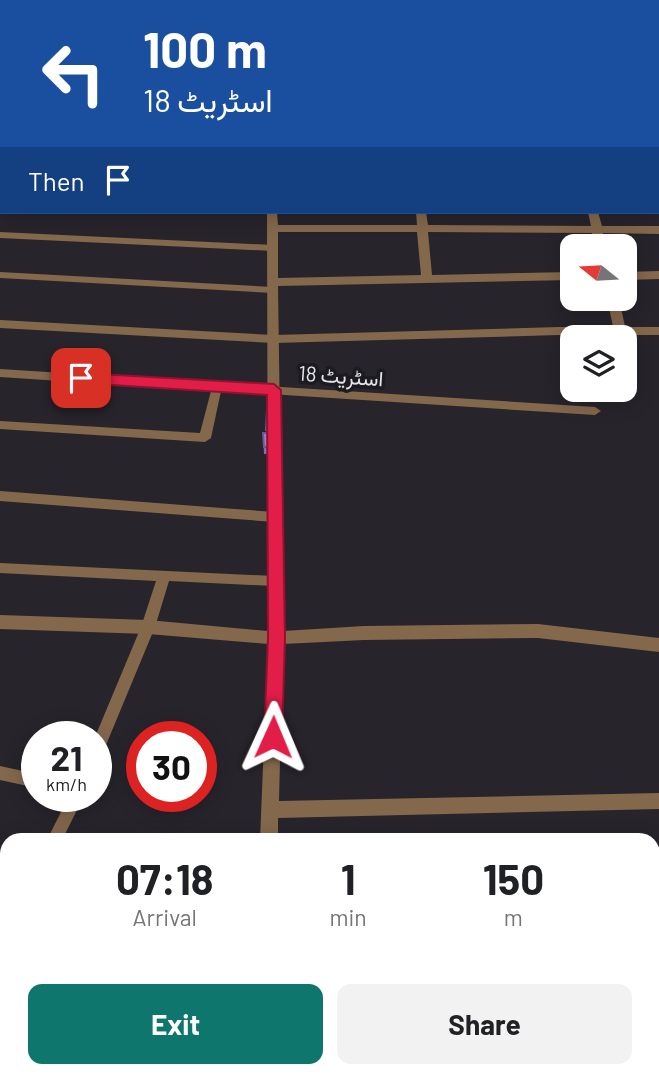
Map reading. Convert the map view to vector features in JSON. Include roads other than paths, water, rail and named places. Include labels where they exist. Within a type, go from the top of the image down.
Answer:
[{"type":"street","points":[[269,833],[276,638],[272,214]]},
{"type":"street","points":[[421,214],[427,278]]},
{"type":"street","points":[[593,214],[598,234]]},
{"type":"street","points":[[272,228],[659,230]]},
{"type":"street","points":[[637,276],[659,275]]},
{"type":"street","points":[[273,286],[427,278],[560,276]]},
{"type":"street","points":[[0,622],[148,627],[276,638],[365,633],[538,631],[659,645]]},
{"type":"street","points":[[271,810],[659,801]]},
{"type":"lane","points":[[0,235],[273,248]]},
{"type":"lane","points":[[0,275],[273,286]]},
{"type":"lane","points":[[0,324],[274,339],[560,332]]},
{"type":"lane","points":[[637,331],[659,331]]},
{"type":"lane","name":"اسٹریٹ 18","points":[[0,373],[595,411]]},
{"type":"lane","points":[[0,425],[205,438],[217,386]]},
{"type":"lane","points":[[0,496],[274,517]]},
{"type":"lane","points":[[0,568],[274,581]]},
{"type":"lane","points":[[109,721],[148,627],[164,576]]},
{"type":"lane","points":[[0,773],[21,778]]},
{"type":"lane","points":[[58,833],[69,812]]}]
